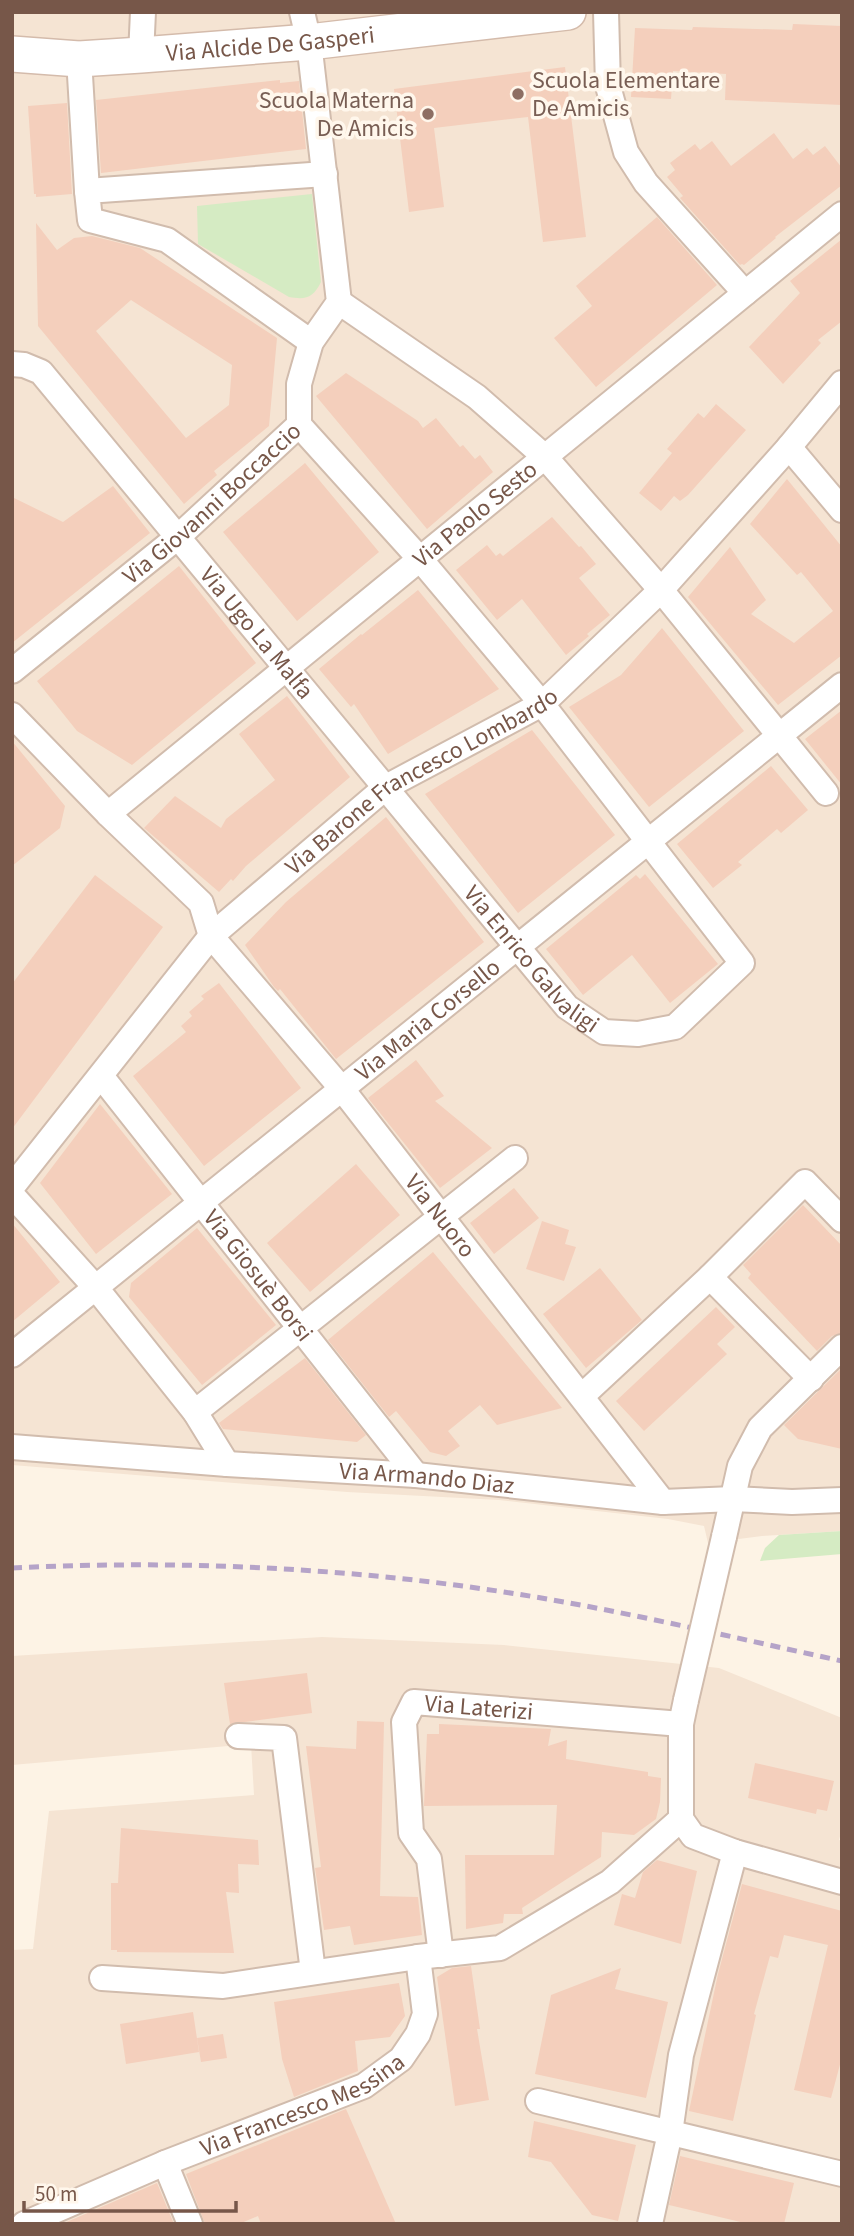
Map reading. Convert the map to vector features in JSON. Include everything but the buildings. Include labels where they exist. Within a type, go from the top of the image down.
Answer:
[{"type":"main road","name":"Via Alcide De Gasperi","points":[[12,54],[79,59],[141,55],[305,27],[568,12]]},
{"type":"street","points":[[141,55],[143,12]]},
{"type":"street","points":[[606,12],[608,86],[626,152],[646,183],[745,293]]},
{"type":"street","points":[[305,27],[339,302],[477,397],[545,457],[662,590],[826,793]]},
{"type":"street","points":[[79,59],[90,220],[167,240],[312,342]]},
{"type":"street","points":[[87,191],[325,174]]},
{"type":"street","name":"Via Paolo Sesto","points":[[108,814],[842,214]]},
{"type":"street","name":"Via Giovanni Boccaccio","points":[[12,671],[178,536],[299,425],[299,384],[312,342],[339,302]]},
{"type":"street","name":"Via Ugo La Malfa","points":[[12,364],[24,365],[41,372],[386,787]]},
{"type":"street","name":"Via Barone Francesco Lombardo","points":[[12,1187],[211,936],[386,787],[542,704],[662,590],[842,383]]},
{"type":"street","points":[[299,425],[420,559],[542,704],[648,842]]},
{"type":"street","points":[[789,447],[842,510]]},
{"type":"street","name":"Via Maria Corsello","points":[[12,1356],[842,685]]},
{"type":"street","points":[[12,715],[108,814],[201,903],[211,936]]},
{"type":"street","name":"Via Enrico Galvaligi","points":[[386,787],[567,1007],[604,1032],[638,1034],[675,1027],[742,963],[648,842]]},
{"type":"street","name":"Via Nuoro","points":[[211,936],[342,1089],[663,1502]]},
{"type":"street","name":"Via Giosuè Borsi","points":[[100,1076],[416,1475]]},
{"type":"street","points":[[195,1412],[515,1158]]},
{"type":"street","points":[[582,1396],[710,1277],[805,1182],[842,1220]]},
{"type":"street","points":[[12,1195],[96,1288],[195,1412],[227,1464]]},
{"type":"street","points":[[710,1277],[811,1379]]},
{"type":"street","points":[[842,1347],[760,1428],[740,1466],[683,1712],[681,1819],[693,1836],[735,1852],[842,1882]]},
{"type":"street","name":"Via Armando Diaz","points":[[12,1447],[416,1475],[663,1502],[733,1499],[792,1502],[842,1500]]},
{"type":"street","name":"Via Laterizi","points":[[430,1956],[429,1859],[411,1833],[404,1722],[414,1702],[683,1712]]},
{"type":"street","points":[[238,1736],[284,1738],[313,1972]]},
{"type":"street","points":[[102,1978],[223,1986],[500,1948],[611,1882],[681,1819]]},
{"type":"street","points":[[650,2224],[670,2133],[681,2055],[735,1852]]},
{"type":"street","name":"Via Francesco Messina","points":[[24,2224],[165,2164],[364,2086],[401,2059],[418,2034],[425,2014],[430,1956]]},
{"type":"street","points":[[538,2101],[842,2174]]},
{"type":"street","points":[[165,2164],[190,2224]]},
{"type":"shaded area","points":[[12,12],[842,12],[842,1531],[762,1536],[708,1543],[704,1526],[668,1519],[499,1500],[347,1492],[12,1465]]},
{"type":"shaded area","points":[[322,1637],[504,1645],[719,1668],[842,1718],[842,1829],[839,1840],[842,1841],[842,2224],[12,2224],[12,1950],[33,1949],[49,1811],[254,1795],[251,1744],[12,1765],[12,1656]]},
{"type":"green space","points":[[312,194],[321,282],[308,297],[289,297],[198,244],[197,206]]},
{"type":"green space","points":[[842,1531],[842,1554],[760,1561],[765,1548],[779,1535]]},
{"type":"railway","points":[[12,1568],[197,1565],[320,1571],[443,1583],[589,1607],[842,1661]]},
{"type":"place","name":"Scuola Elementare De Amicis","points":[[518,94]]},
{"type":"place","name":"Scuola Materna De Amicis","points":[[428,114]]}]
